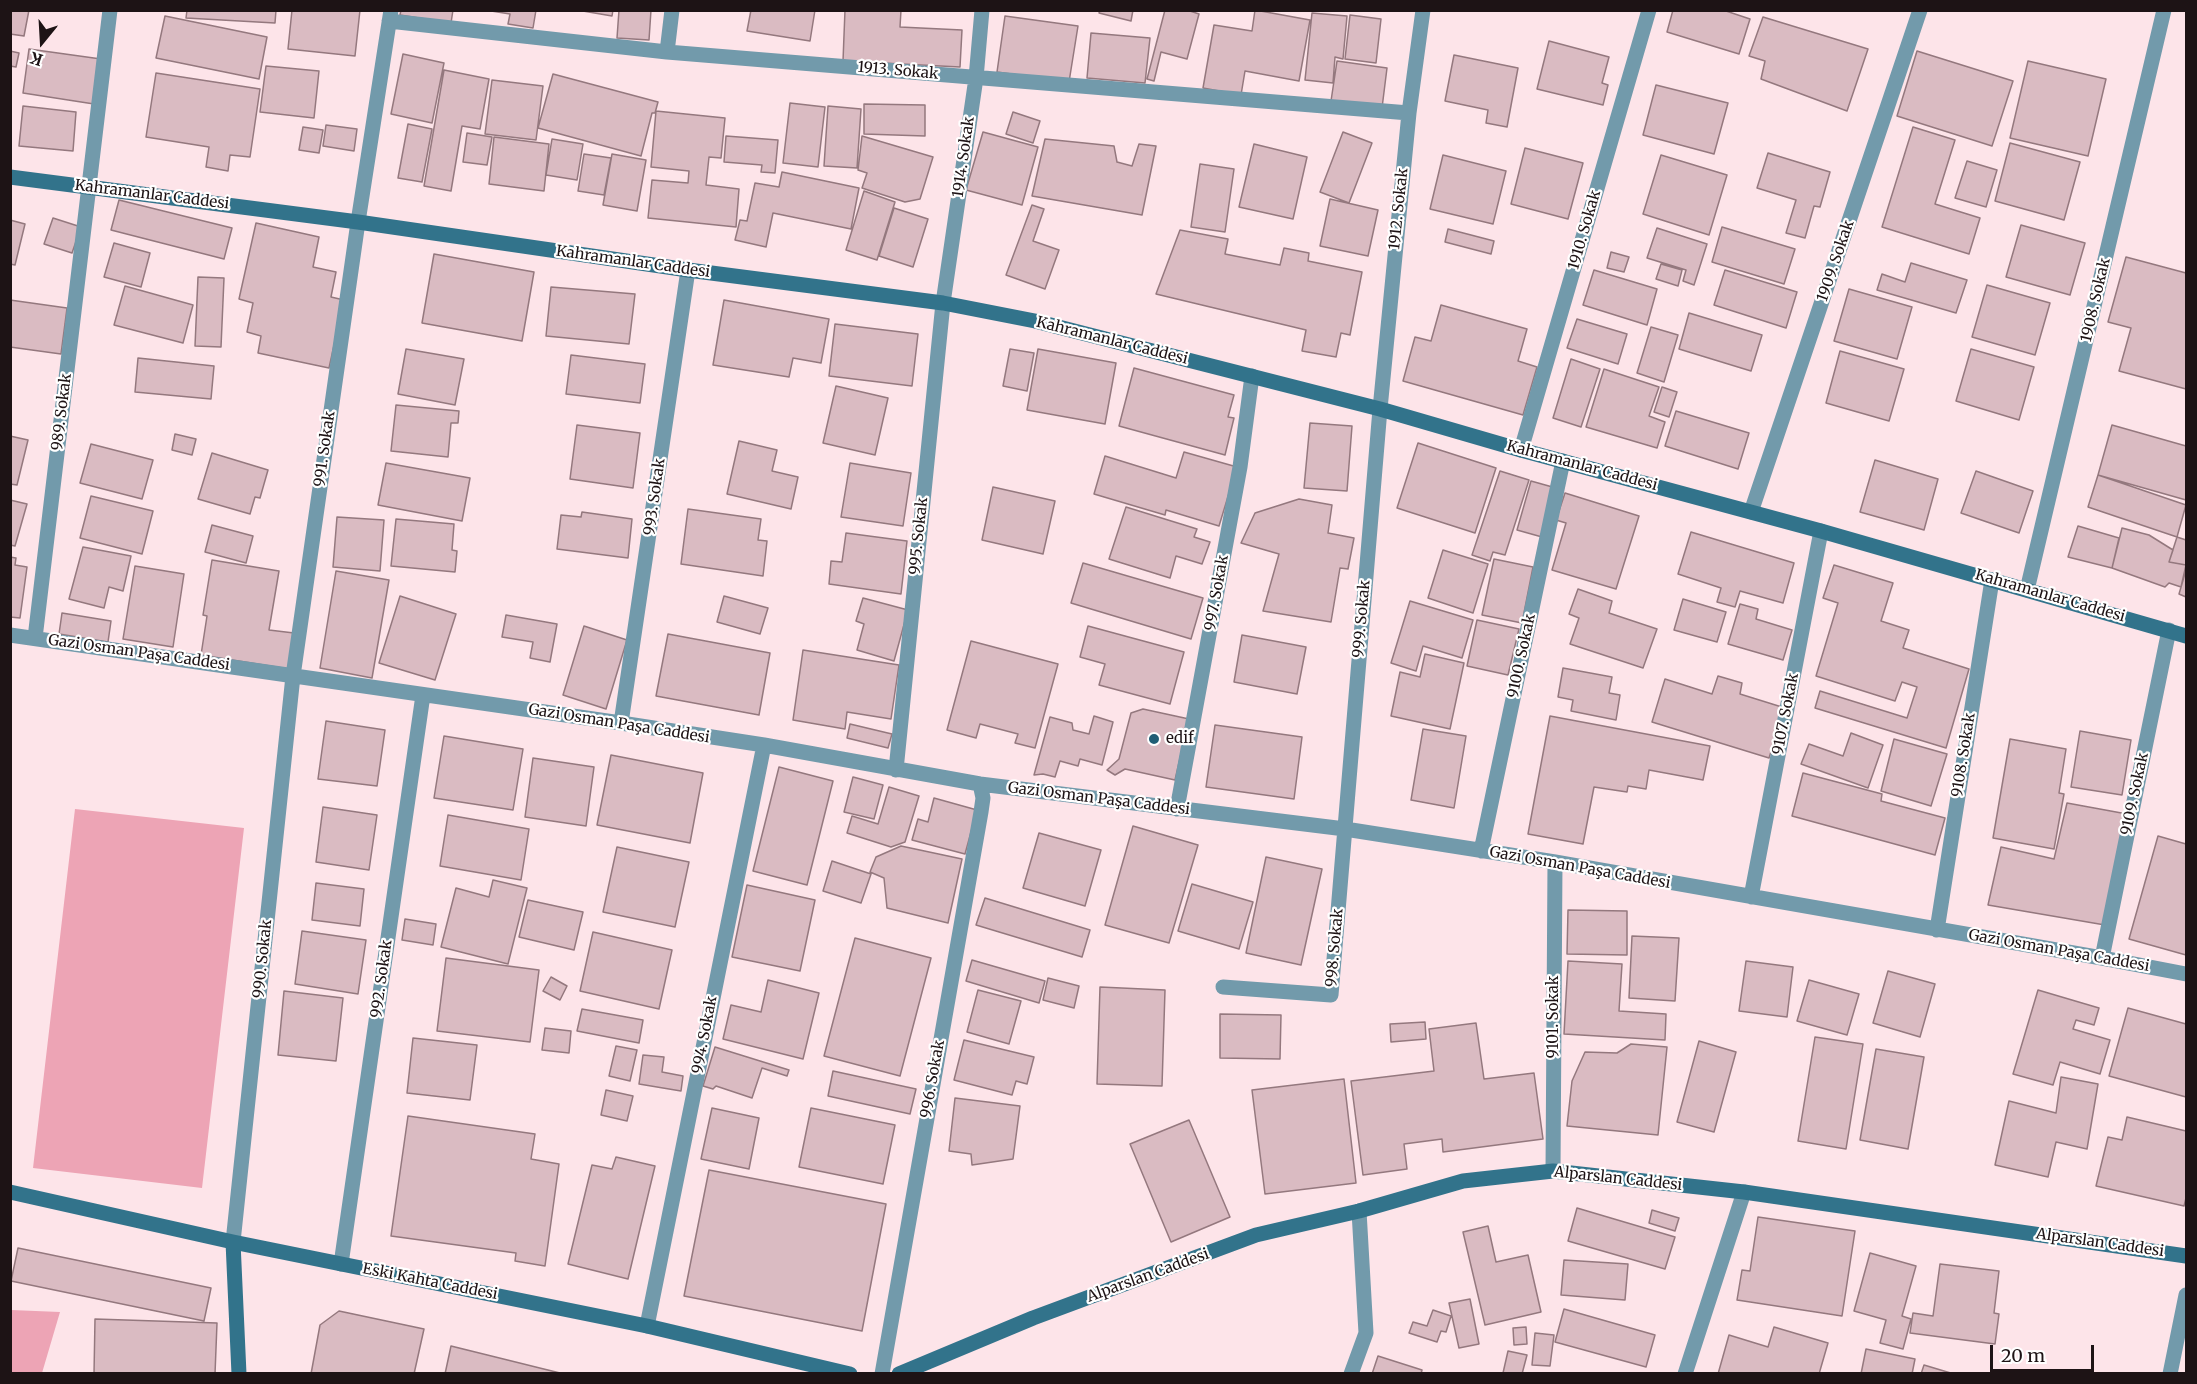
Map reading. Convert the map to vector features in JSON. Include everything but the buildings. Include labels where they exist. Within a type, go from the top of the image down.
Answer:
[{"type":"street","name":"989. Sokak","points":[[35,638],[110,10]]},
{"type":"street","points":[[667,52],[672,10]]},
{"type":"street","name":"1914. Sokak","points":[[942,303],[976,78],[982,10]]},
{"type":"street","name":"1912. Sokak","points":[[1380,409],[1409,113],[1423,10]]},
{"type":"street","name":"1910. Sokak","points":[[1521,450],[1649,10]]},
{"type":"street","name":"1909. Sokak","points":[[1751,512],[1920,10]]},
{"type":"street","name":"1908. Sokak","points":[[2027,590],[2164,10]]},
{"type":"street","name":"1913. Sokak","points":[[390,16],[667,52],[1409,113]]},
{"type":"street","name":"991. Sokak","points":[[293,676],[390,16]]},
{"type":"street","name":"Kahramanlar Caddesi","points":[[10,177],[358,222],[688,270],[942,303],[1035,321],[1380,409],[1521,450],[1821,531],[2187,636]]},
{"type":"street","name":"993. Sokak","points":[[621,723],[688,270]]},
{"type":"street","name":"995. Sokak","points":[[896,770],[942,303]]},
{"type":"street","name":"997. Sokak","points":[[1177,809],[1240,467],[1252,376]]},
{"type":"street","name":"999. Sokak","points":[[1345,829],[1380,409]]},
{"type":"street","name":"9100. Sokak","points":[[1481,851],[1563,461]]},
{"type":"street","name":"9107. Sokak","points":[[1751,897],[1821,531]]},
{"type":"street","name":"9108. Sokak","points":[[1937,930],[1992,580]]},
{"type":"street","name":"9109. Sokak","points":[[2102,958],[2169,630]]},
{"type":"street","name":"Gazi Osman Paşa Caddesi","points":[[10,635],[621,723],[764,745],[980,784],[1345,829],[1555,862],[2187,974]]},
{"type":"street","name":"990. Sokak","points":[[233,1242],[293,676]]},
{"type":"street","name":"992. Sokak","points":[[341,1264],[423,695]]},
{"type":"street","name":"994. Sokak","points":[[647,1326],[764,745]]},
{"type":"street","name":"996. Sokak","points":[[882,1374],[981,812],[983,798],[980,784]]},
{"type":"street","name":"998. Sokak","points":[[1223,987],[1331,994],[1345,829]]},
{"type":"street","name":"9101. Sokak","points":[[1553,1171],[1555,862]]},
{"type":"street","name":"Alparslan Caddesi","points":[[899,1374],[1034,1318],[1256,1235],[1359,1211],[1463,1181],[1553,1171],[1744,1192],[2187,1256]]},
{"type":"street","name":"Eski Kahta Caddesi","points":[[10,1192],[233,1242],[647,1326],[850,1374]]},
{"type":"street","points":[[1685,1374],[1744,1192]]},
{"type":"street","points":[[1351,1374],[1366,1332],[1359,1211]]},
{"type":"street","points":[[233,1242],[239,1374]]},
{"type":"street","points":[[2170,1374],[2187,1295]]},
{"type":"shaded area","points":[[75,809],[244,828],[202,1188],[33,1168]]},
{"type":"shaded area","points":[[11,1310],[60,1312],[42,1373],[11,1373]]},
{"type":"place","name":"edif","points":[[1154,739]]}]
